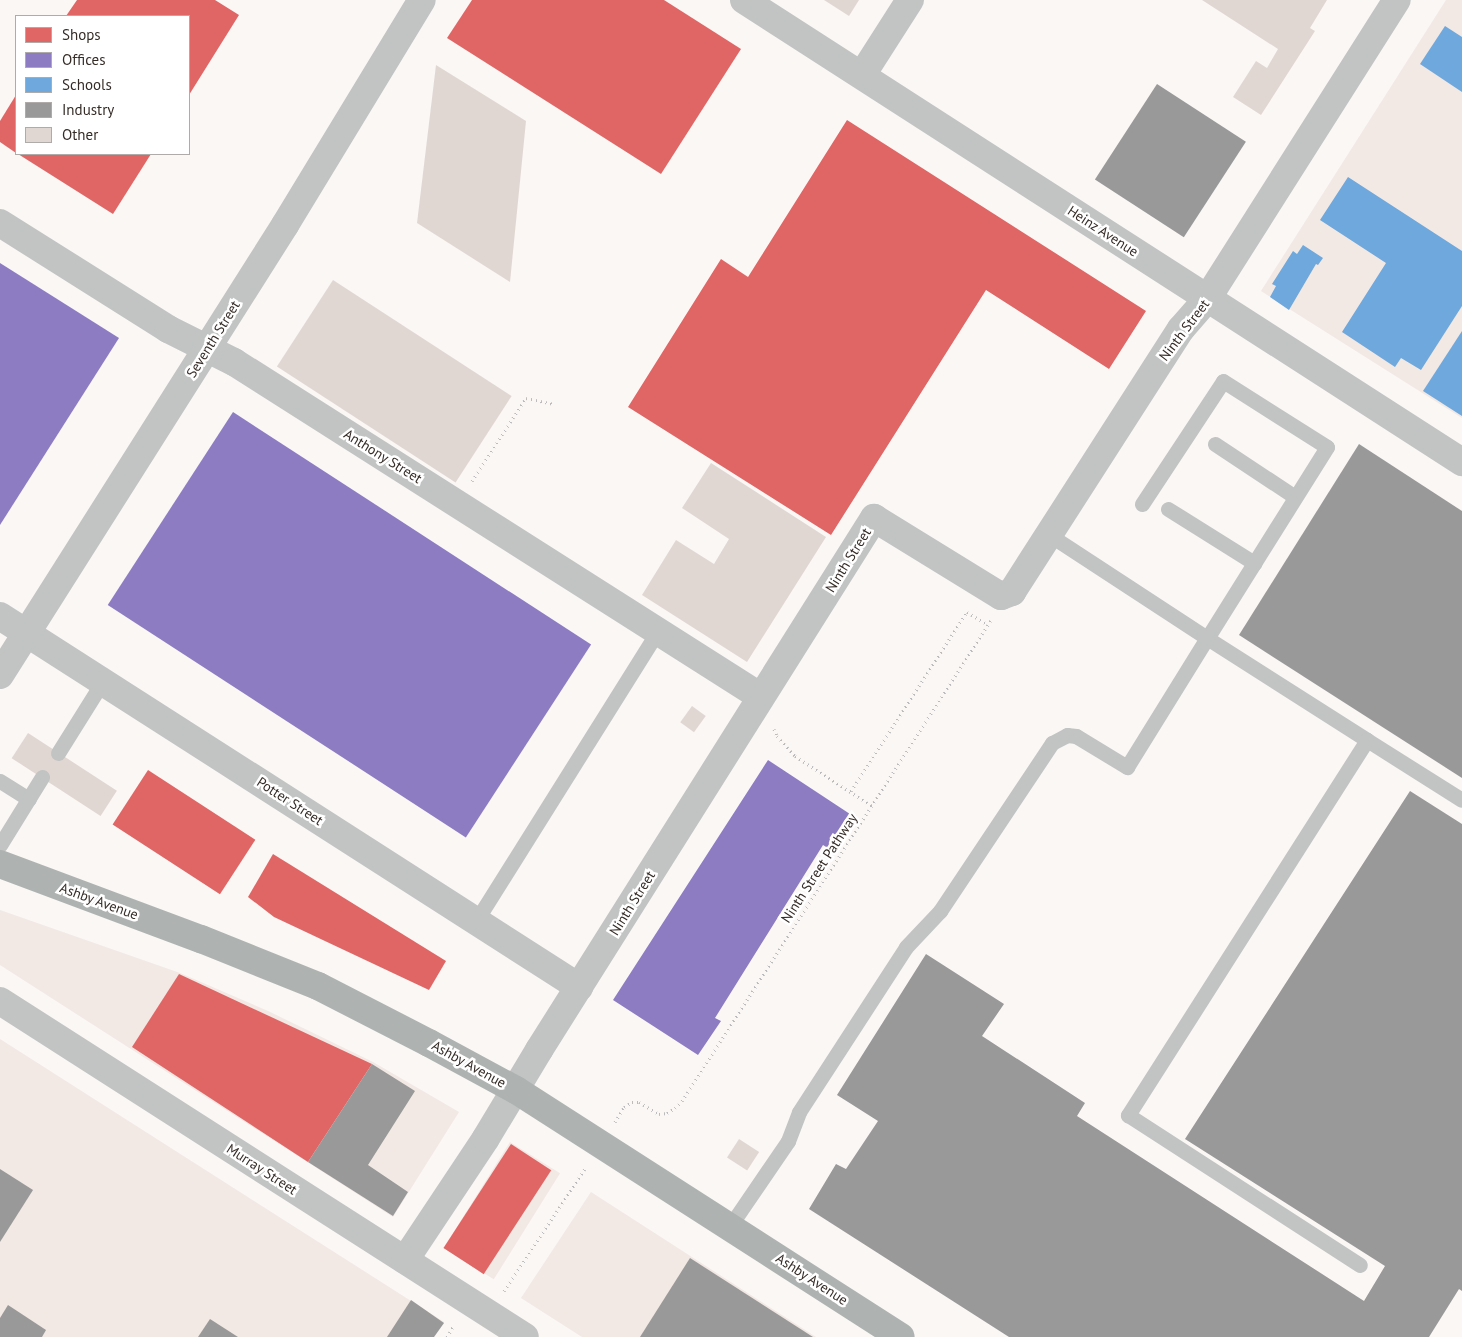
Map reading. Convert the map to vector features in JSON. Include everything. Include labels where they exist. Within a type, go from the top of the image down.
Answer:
[{"type":"main road","name":"Ashby Avenue","points":[[0,864],[201,939],[318,986],[516,1090],[901,1337]]},
{"type":"street","name":"Seventh Street","points":[[0,675],[285,225],[422,0]]},
{"type":"street","name":"Heinz Avenue","points":[[744,0],[1462,462]]},
{"type":"street","points":[[862,75],[910,0]]},
{"type":"street","name":"Ninth Street","points":[[405,1260],[516,1090],[874,518],[1000,596],[1012,592],[1182,329],[1207,299],[1398,0]]},
{"type":"street","name":"Anthony Street","points":[[0,222],[168,329],[234,362],[761,697]]},
{"type":"street","name":"Potter Street","points":[[0,616],[579,987]]},
{"type":"street","name":"Murray Street","points":[[0,1001],[525,1337]]},
{"type":"lane","points":[[730,1226],[788,1141],[799,1112],[906,947],[940,911],[1052,743],[1067,735],[1076,736],[1127,767],[1327,447],[1223,381],[1142,504]]},
{"type":"lane","points":[[1214,444],[1295,497]]},
{"type":"lane","points":[[1168,509],[1254,563]]},
{"type":"lane","points":[[1048,534],[1207,638],[1462,800]]},
{"type":"lane","points":[[476,921],[658,631]]},
{"type":"lane","points":[[58,753],[103,681]]},
{"type":"lane","points":[[1360,1265],[1128,1116],[1367,740]]},
{"type":"lane","points":[[0,845],[42,778]]},
{"type":"lane","points":[[0,781],[29,799]]},
{"type":"path","points":[[461,505],[473,487],[472,481],[526,398],[554,404]]},
{"type":"path","name":"Ninth Street Pathway","points":[[624,1108],[632,1102],[640,1102],[659,1114],[667,1113],[676,1108],[988,624],[1012,592]]},
{"type":"path","points":[[851,791],[967,612],[988,624]]},
{"type":"path","points":[[761,697],[777,736],[795,756],[872,806]]},
{"type":"path","points":[[479,1308],[499,1298],[572,1187]]},
{"type":"shaded area","points":[[1446,0],[1462,0],[1462,418],[1261,291]]},
{"type":"shaded area","points":[[0,910],[180,973],[268,1011],[373,1062],[459,1112],[393,1217],[0,965]]},
{"type":"shaded area","points":[[0,1039],[444,1322],[434,1337],[0,1337]]},
{"type":"shaded area","points":[[510,1142],[560,1173],[494,1279],[444,1248]]},
{"type":"shaded area","points":[[591,1192],[816,1337],[582,1337],[521,1298]]},
{"type":"building: Shops","points":[[77,0],[215,0],[239,15],[190,93],[190,15],[67,15]]},
{"type":"building: Shops","points":[[472,0],[664,0],[741,49],[661,174],[447,38]]},
{"type":"building: Shops","points":[[15,97],[15,152],[0,142],[0,121]]},
{"type":"building: Shops","points":[[847,120],[1146,311],[1109,369],[986,290],[831,535],[628,407],[721,259],[748,277]]},
{"type":"building: Shops","points":[[20,155],[150,155],[113,214]]},
{"type":"building: Shops","points":[[148,770],[255,840],[220,894],[113,825]]},
{"type":"building: Shops","points":[[273,854],[446,961],[429,990],[274,917],[248,897]]},
{"type":"building: Shops","points":[[179,974],[372,1064],[308,1162],[132,1047]]},
{"type":"building: Shops","points":[[511,1144],[551,1170],[484,1274],[443,1248]]},
{"type":"building: Offices","points":[[0,263],[119,338],[0,525]]},
{"type":"building: Offices","points":[[233,412],[591,645],[466,837],[108,605]]},
{"type":"building: Offices","points":[[768,760],[853,816],[831,850],[823,845],[715,1018],[721,1021],[698,1055],[613,1000]]},
{"type":"building: Schools","points":[[1445,26],[1462,37],[1462,92],[1420,64]]},
{"type":"building: Schools","points":[[1348,177],[1462,251],[1462,306],[1421,370],[1401,358],[1395,367],[1342,332],[1386,263],[1320,220]]},
{"type":"building: Schools","points":[[1303,245],[1323,258],[1318,265],[1316,264],[1289,310],[1270,297],[1276,286],[1272,284],[1293,251],[1297,254]]},
{"type":"building: Schools","points":[[1462,331],[1462,416],[1423,391]]},
{"type":"building: Industry","points":[[1157,84],[1246,142],[1184,237],[1095,180]]},
{"type":"building: Industry","points":[[1359,444],[1462,511],[1462,778],[1239,635]]},
{"type":"building: Industry","points":[[1410,791],[1462,824],[1462,1291],[1459,1289],[1429,1337],[1009,1337],[809,1209],[836,1164],[846,1169],[878,1121],[837,1095],[926,954],[1004,1004],[982,1036],[1085,1103],[1077,1116],[1364,1301],[1385,1266],[1185,1139]]},
{"type":"building: Industry","points":[[372,1064],[415,1091],[368,1165],[408,1192],[393,1216],[308,1162]]},
{"type":"building: Industry","points":[[0,1169],[33,1190],[0,1242]]},
{"type":"building: Industry","points":[[690,1258],[813,1337],[640,1337]]},
{"type":"building: Industry","points":[[411,1300],[444,1323],[434,1337],[387,1337]]},
{"type":"building: Industry","points":[[8,1305],[46,1330],[42,1337],[0,1337],[0,1318]]},
{"type":"building: Industry","points":[[210,1319],[238,1337],[198,1337]]},
{"type":"building: Other","points":[[824,0],[859,0],[849,16]]},
{"type":"building: Other","points":[[1202,0],[1327,0],[1310,28],[1315,31],[1261,115],[1233,97],[1256,61],[1267,68],[1278,49]]},
{"type":"building: Other","points":[[436,65],[526,121],[510,282],[417,223]]},
{"type":"building: Other","points":[[333,280],[512,396],[456,482],[277,366]]},
{"type":"building: Other","points":[[711,463],[826,537],[747,662],[642,595],[676,540],[714,564],[729,539],[682,508]]},
{"type":"building: Other","points":[[692,706],[706,716],[694,732],[680,722]]},
{"type":"building: Other","points":[[28,733],[117,791],[101,816],[12,758]]},
{"type":"building: Other","points":[[739,1139],[759,1152],[747,1171],[727,1157]]}]
